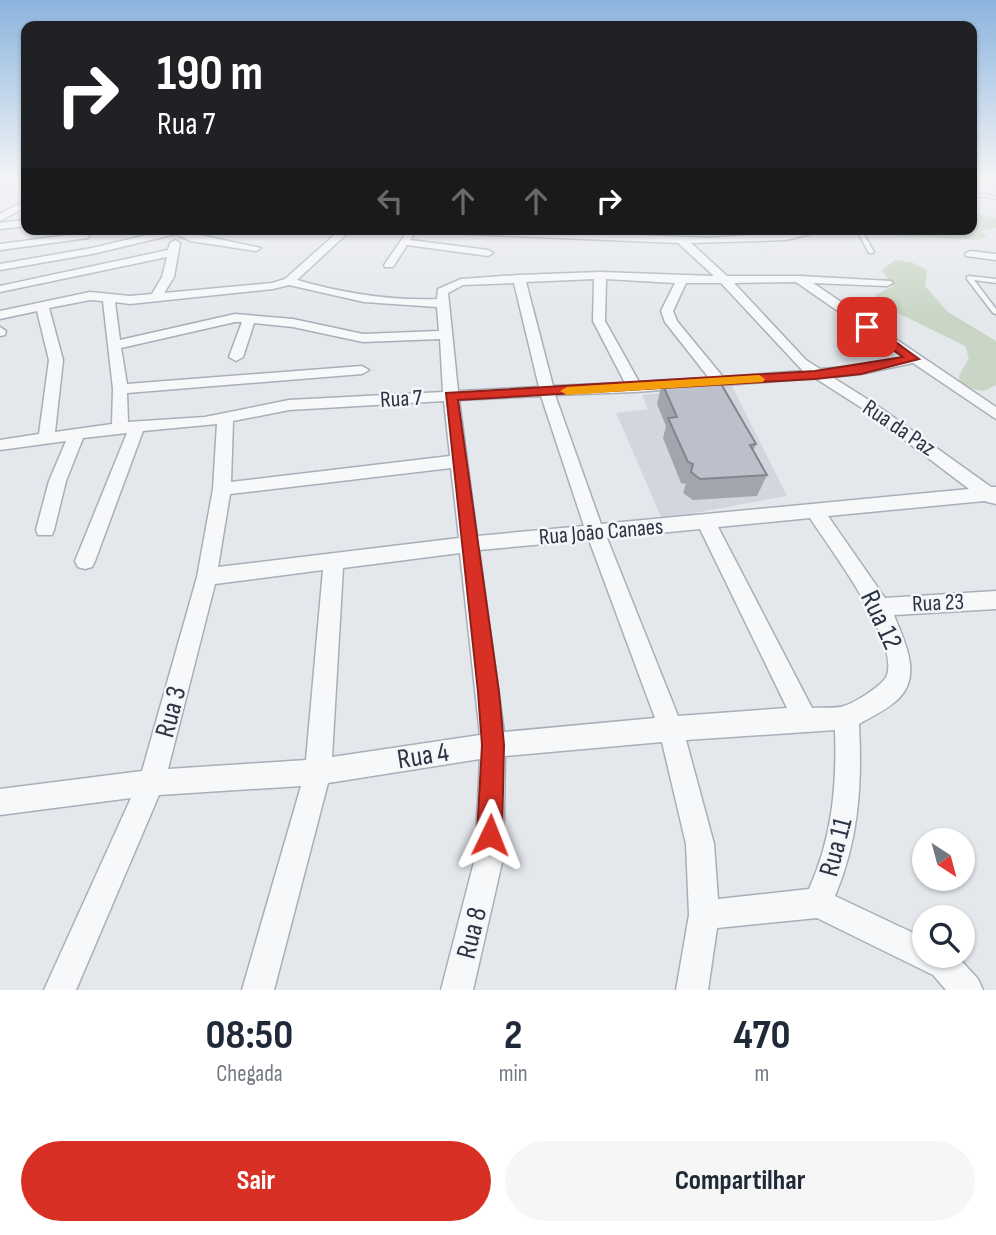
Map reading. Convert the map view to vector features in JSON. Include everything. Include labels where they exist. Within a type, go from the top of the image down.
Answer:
[{"type":"street","points":[[0,267],[92,251],[157,235]]},
{"type":"street","points":[[156,297],[168,277],[176,235]]},
{"type":"street","points":[[185,235],[256,248]]},
{"type":"street","points":[[0,315],[90,296],[130,300],[254,290],[289,281],[340,235]]},
{"type":"street","points":[[389,265],[409,235]]},
{"type":"street","points":[[573,235],[682,241],[796,235]]},
{"type":"street","points":[[0,247],[84,236]]},
{"type":"street","name":"Rua da Paz","points":[[682,241],[747,301],[801,363],[815,375],[870,407],[994,496]]},
{"type":"street","points":[[405,242],[488,253]]},
{"type":"street","points":[[0,289],[173,252]]},
{"type":"street","points":[[970,254],[996,257]]},
{"type":"street","points":[[289,281],[340,296],[385,303],[441,297],[461,282],[519,278],[600,275],[682,280],[799,279],[887,284]]},
{"type":"street","points":[[600,275],[599,321],[635,387]]},
{"type":"street","points":[[519,278],[547,392],[595,532],[671,729],[700,844],[704,915],[692,990]]},
{"type":"street","points":[[799,279],[996,414]]},
{"type":"street","points":[[682,280],[667,311],[671,322],[719,382]]},
{"type":"street","points":[[85,561],[129,428],[120,389],[107,297]]},
{"type":"street","name":"Rua 8","points":[[441,297],[493,745],[489,858],[457,990]]},
{"type":"street","points":[[42,306],[56,360],[46,438]]},
{"type":"street","points":[[113,346],[220,320],[250,318],[363,338],[447,335]]},
{"type":"street","points":[[236,357],[250,318]]},
{"type":"street","name":"Rua 7","points":[[0,445],[225,419],[289,405],[815,375],[861,370],[913,359]]},
{"type":"street","points":[[120,389],[362,370]]},
{"type":"street","name":"Rua 3","points":[[60,990],[151,783],[207,577],[222,489],[225,419]]},
{"type":"street","points":[[46,530],[54,486],[77,434]]},
{"type":"street","points":[[222,489],[458,461]]},
{"type":"street","name":"Rua João Canaes","points":[[207,577],[469,544],[994,496]]},
{"type":"street","name":"Rua 12","points":[[814,511],[880,607],[900,655],[899,676],[890,692],[847,718]]},
{"type":"street","points":[[706,522],[805,719]]},
{"type":"street","points":[[258,990],[318,772],[334,561]]},
{"type":"street","name":"Rua 23","points":[[880,607],[996,600]]},
{"type":"street","name":"Rua 4","points":[[0,802],[151,783],[318,772],[493,745],[671,729],[847,718]]},
{"type":"street","name":"Rua 11","points":[[704,915],[818,903],[836,864],[846,828],[850,773],[847,718]]},
{"type":"street","points":[[818,903],[912,948]]},
{"type":"street","points":[[948,968],[969,990]]},
{"type":"lane","points":[[861,235],[871,252]]},
{"type":"lane","points":[[995,312],[968,278],[996,281]]},
{"type":"shaded area","points":[[732,386],[787,496],[662,519],[616,413],[648,409],[642,395]]},
{"type":"green space","points":[[977,224],[996,224],[996,228],[982,231],[986,237],[977,240],[896,235],[977,235]]},
{"type":"green space","points":[[895,260],[913,263],[927,270],[925,286],[948,312],[996,341],[996,385],[984,391],[960,387],[959,376],[969,358],[965,346],[878,303],[875,295],[893,286],[882,270]]},
{"type":"building","points":[[720,382],[756,444],[750,445],[767,475],[700,479],[691,472],[693,464],[688,462],[668,418],[677,417],[662,383]]},
{"type":"slow traffic","points":[[567,391],[759,379]]},
{"type":"route","points":[[490,835],[493,745],[489,692],[451,396],[663,386],[815,375],[861,370],[913,359],[867,327]]}]
